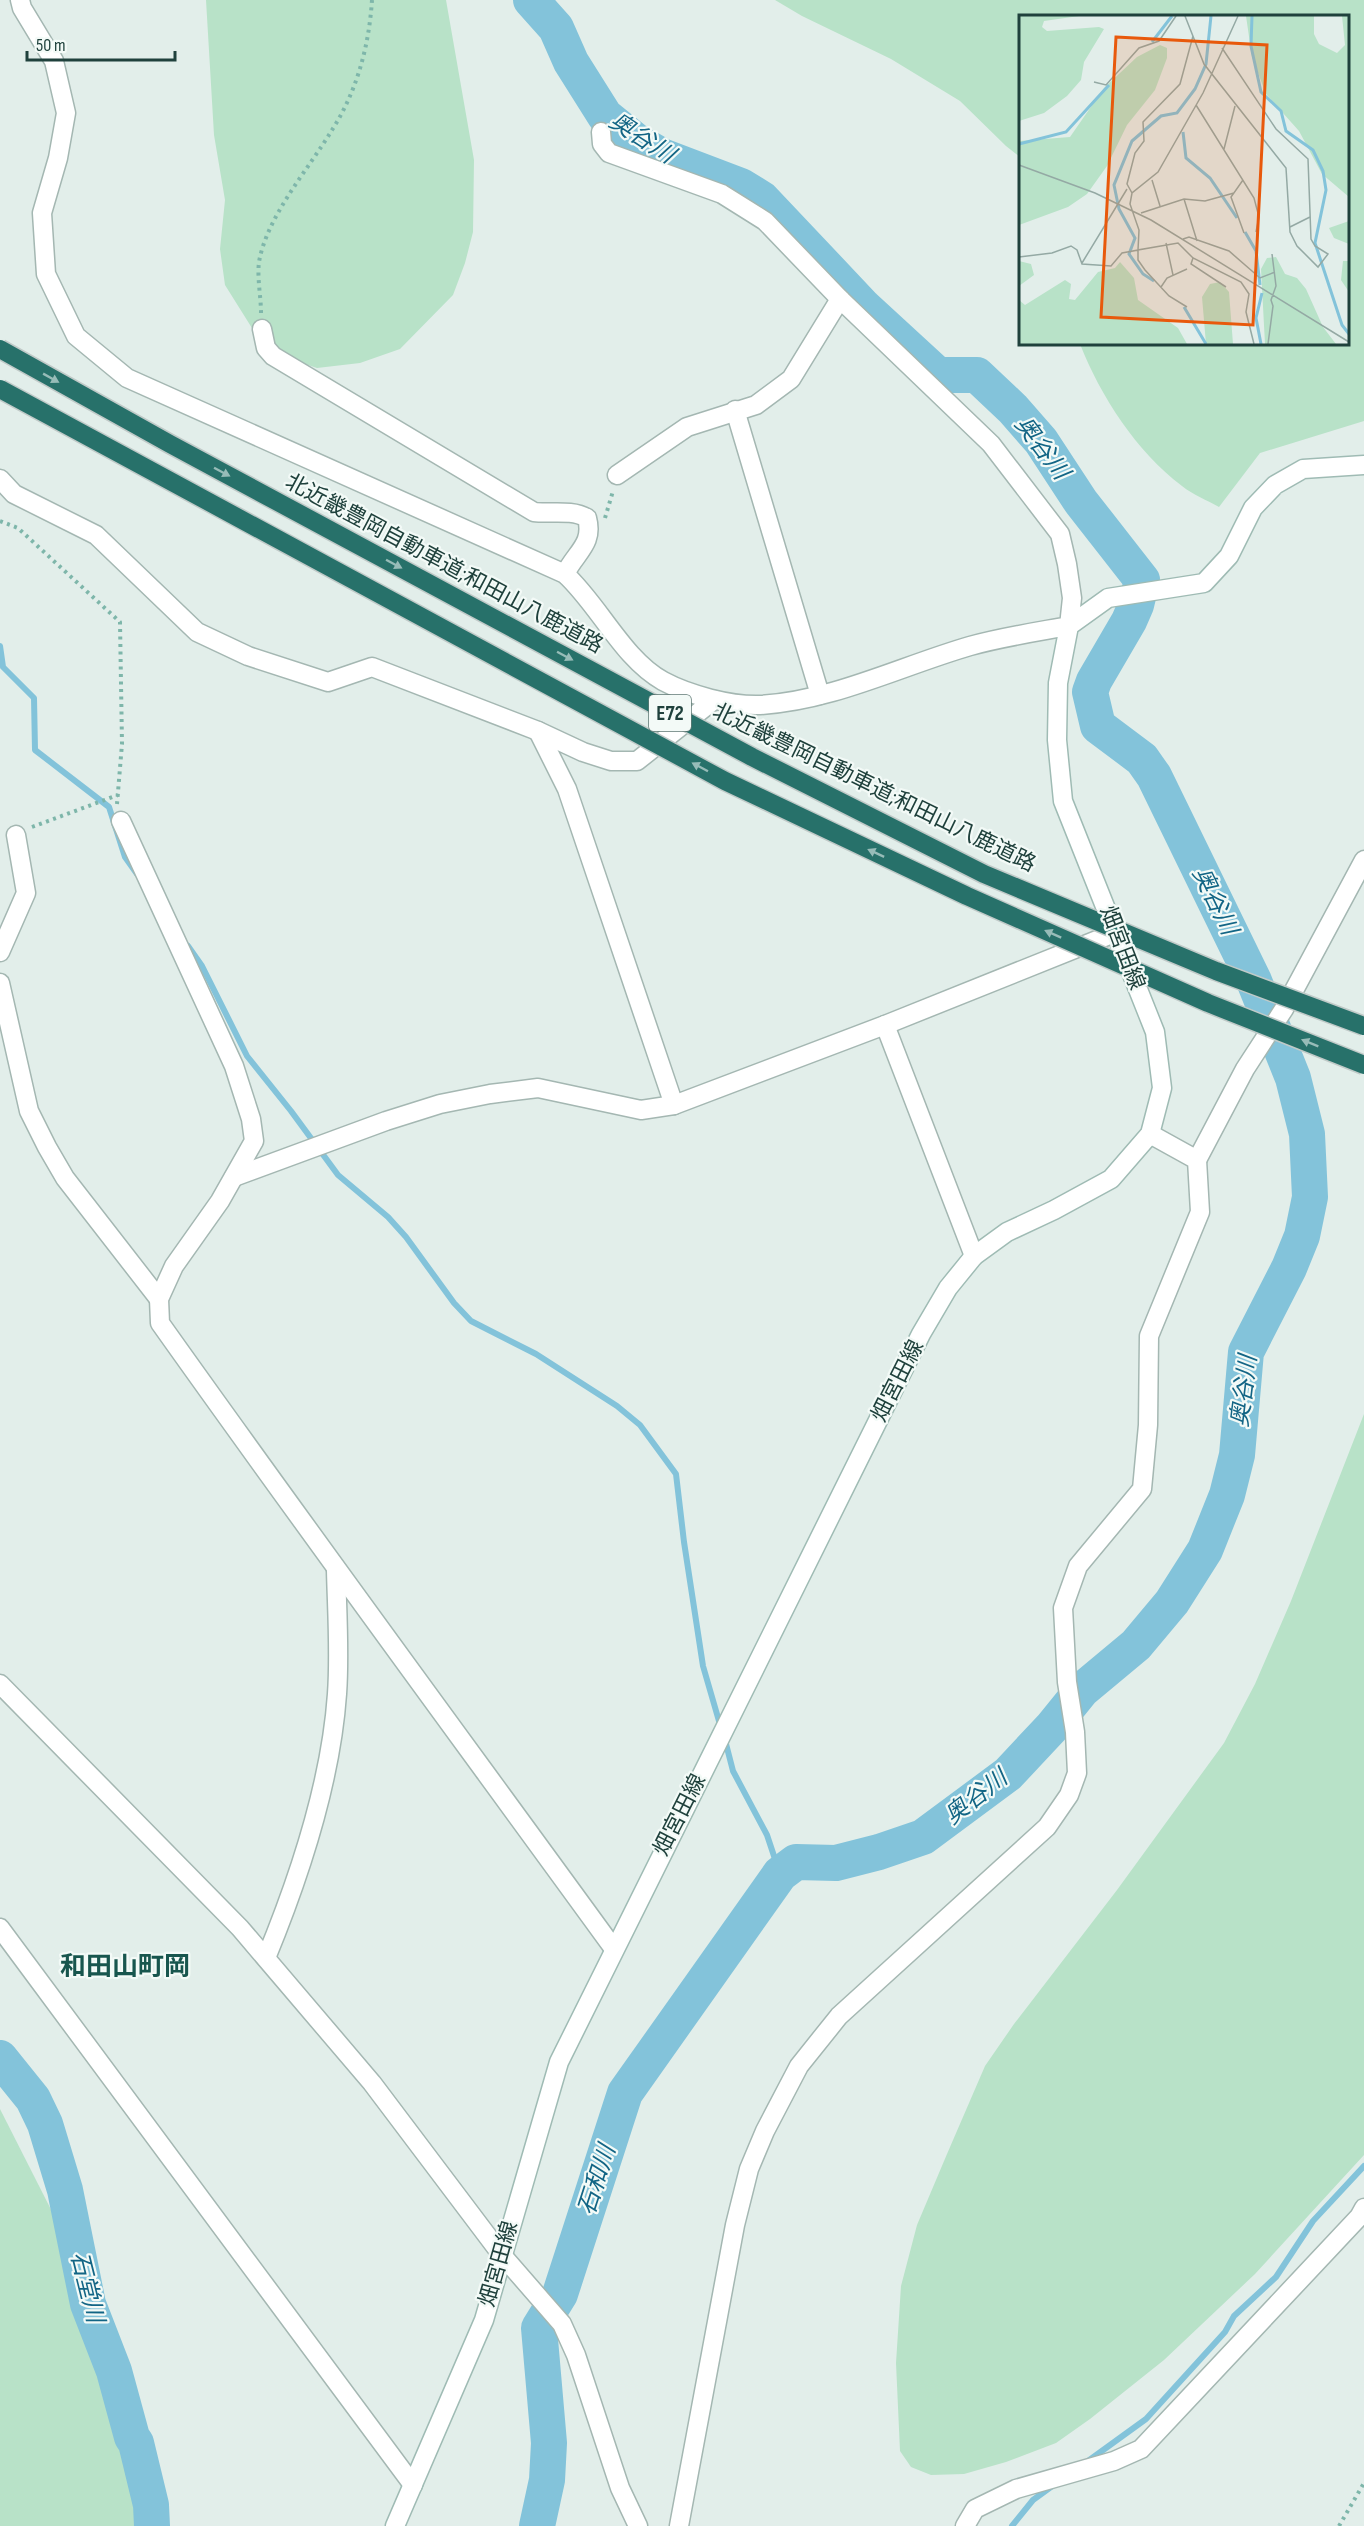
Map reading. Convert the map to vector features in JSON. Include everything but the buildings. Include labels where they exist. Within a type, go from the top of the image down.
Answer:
[{"type":"highway","name":"北近畿豊岡自動車道;和田山八鹿道路","points":[[0,349],[181,450],[752,757],[984,873],[1216,971],[1364,1026]]},
{"type":"highway","name":"E72","points":[[0,389],[725,781],[967,896],[1208,1003],[1364,1065]]},
{"type":"street","points":[[20,0],[22,8],[54,62],[66,113],[58,158],[42,213],[46,274],[76,336],[127,378],[565,574],[582,589],[627,651],[662,681],[714,700],[759,705],[819,695],[972,646],[1069,626],[1108,598],[1204,583],[1229,556],[1253,508],[1275,485],[1303,469],[1364,465]]},
{"type":"street","name":"畑宮田線","points":[[395,2526],[483,2320],[559,2062],[921,1334],[948,1288],[974,1256],[1007,1232],[1111,1179],[1150,1134],[1162,1088],[1155,1032],[1064,801],[1057,740],[1058,683],[1072,598],[1067,564],[1059,534],[991,444],[840,299],[765,221],[722,194],[609,153],[602,144],[601,132]]},
{"type":"street","points":[[617,475],[687,427],[756,405],[791,379],[840,299]]},
{"type":"street","points":[[262,329],[266,348],[273,356],[534,512],[579,513],[587,518],[590,529],[589,541],[573,558],[565,574]]},
{"type":"street","points":[[735,410],[819,695]]},
{"type":"street","points":[[0,479],[14,495],[96,535],[197,632],[248,656],[328,682],[372,667],[538,731],[583,752],[611,761],[637,761],[714,700]]},
{"type":"street","points":[[538,731],[567,789],[674,1105]]},
{"type":"street","points":[[121,821],[234,1066],[251,1119],[254,1141],[220,1201],[174,1266],[159,1299],[160,1323],[336,1570],[386,1634],[614,1949]]},
{"type":"street","points":[[0,952],[26,893],[16,834]]},
{"type":"street","points":[[679,2526],[735,2225],[749,2169],[765,2131],[799,2066],[839,2016],[1047,1827],[1072,1788],[1077,1773],[1075,1732],[1067,1682],[1063,1608],[1078,1566],[1142,1489],[1148,1425],[1149,1336],[1200,1212],[1197,1160],[1245,1069],[1284,1009],[1364,860]]},
{"type":"street","points":[[234,1177],[386,1121],[440,1104],[490,1094],[538,1088],[641,1110],[674,1105],[1117,932]]},
{"type":"street","points":[[0,983],[30,1111],[46,1147],[65,1178],[159,1299]]},
{"type":"street","points":[[885,1024],[974,1256]]},
{"type":"street","points":[[1150,1134],[1197,1160]]},
{"type":"street","points":[[266,1958],[290,1900],[329,1758],[337,1693],[336,1570]]},
{"type":"street","points":[[0,1684],[240,1928],[372,2083],[501,2254],[562,2324],[576,2355],[620,2488],[638,2526]]},
{"type":"street","points":[[0,1928],[413,2486]]},
{"type":"street","points":[[965,2526],[975,2509],[1016,2489],[1114,2461],[1141,2449],[1359,2217],[1364,2208]]},
{"type":"path","points":[[262,329],[259,263],[272,224],[334,128],[350,96],[363,62],[370,27],[372,0]]},
{"type":"path","points":[[590,529],[600,524],[608,513],[617,475]]},
{"type":"path","points":[[0,521],[18,528],[120,622],[122,744],[118,795],[41,822],[16,834]]},
{"type":"path","points":[[1339,2526],[1364,2484]]},
{"type":"green space","points":[[206,0],[446,0],[474,160],[473,232],[453,295],[400,349],[360,363],[317,368],[287,358],[260,341],[225,285],[220,249],[225,200],[214,135]]},
{"type":"green space","points":[[775,0],[1364,0],[1364,421],[1260,453],[1219,507],[1182,486],[1165,472],[1135,440],[1098,384],[1080,345],[1349,345],[1349,15],[1019,15],[1019,156],[960,101],[891,59],[802,16]]},
{"type":"green space","points":[[1364,1414],[1364,2155],[1255,2274],[1164,2360],[1056,2443],[1006,2462],[964,2474],[931,2475],[911,2467],[900,2451],[896,2363],[901,2286],[917,2225],[947,2154],[985,2066],[1224,1743],[1255,1684],[1291,1601]]},
{"type":"green space","points":[[0,2109],[72,2251],[129,2413],[160,2526],[0,2526]]},
{"type":"waterway","name":"奥谷川","points":[[531,0],[556,28],[571,62],[605,116],[636,141],[662,156],[741,186],[762,199],[864,307],[938,375],[977,375],[1013,409],[1041,441],[1081,502],[1142,580],[1136,605],[1129,621],[1090,692],[1098,726],[1142,759],[1154,776],[1254,981],[1293,1078],[1307,1134],[1310,1197],[1302,1236],[1289,1268],[1246,1352],[1237,1455],[1227,1495],[1205,1550],[1172,1602],[1136,1645],[1082,1690],[1052,1727],[1008,1774],[923,1837],[836,1863],[796,1862],[780,1874],[625,2093],[560,2294],[539,2328],[549,2443],[547,2480],[537,2526]]},
{"type":"waterway","points":[[0,646],[3,667],[34,698],[35,750],[109,807],[125,857],[137,874]]},
{"type":"waterway","points":[[188,946],[202,966],[247,1056],[338,1175],[388,1217],[406,1237],[454,1303],[471,1321],[536,1354],[617,1406],[640,1425],[676,1474],[703,1666],[721,1728]]},
{"type":"waterway","points":[[725,1740],[733,1771],[767,1835],[780,1874]]},
{"type":"waterway","name":"石堂川","points":[[0,2058],[33,2099],[45,2124],[65,2190],[88,2304],[114,2371],[132,2437],[136,2443],[151,2505],[152,2526]]},
{"type":"waterway","points":[[1088,2461],[1146,2419],[1225,2332],[1234,2316],[1276,2277],[1313,2221],[1364,2166]]},
{"type":"waterway","points":[[1012,2526],[1033,2500],[1055,2484]]},
{"type":"district","name":"和田山町岡","points":[[125,1967]]},
{"type":"water label","name":"石和川","points":[[597,2180]]}]
